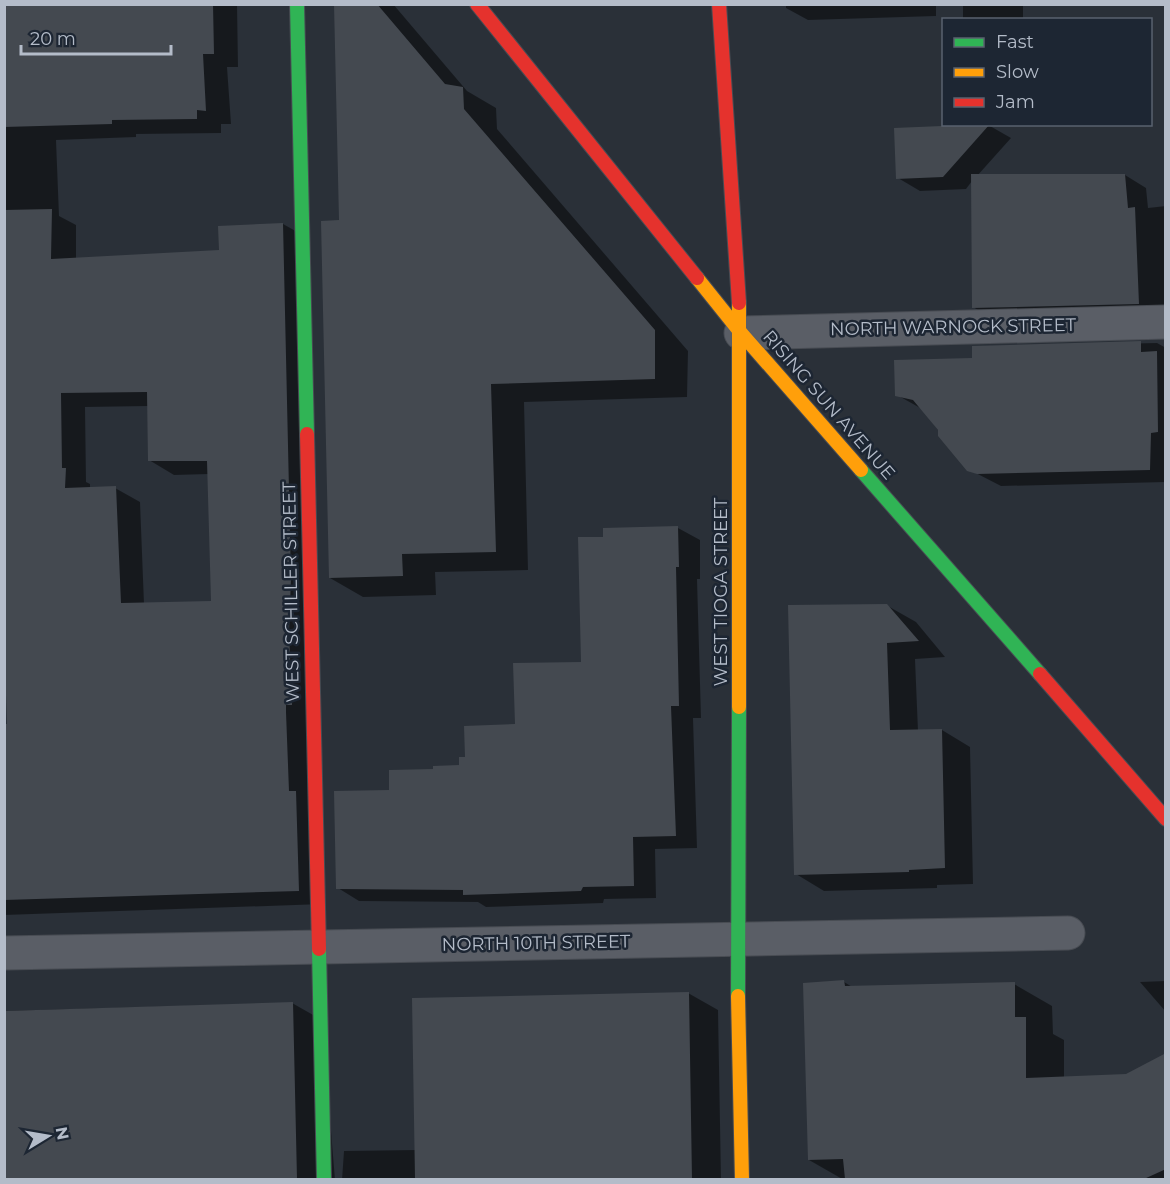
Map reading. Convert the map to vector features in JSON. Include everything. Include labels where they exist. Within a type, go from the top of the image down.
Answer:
[{"type":"street","name":"WEST SCHILLER STREET","points":[[297,4],[316,946],[324,1179]]},
{"type":"street","name":"RISING SUN AVENUE","points":[[477,4],[741,333],[1166,819]]},
{"type":"street","name":"WEST TIOGA STREET","points":[[719,4],[741,333],[737,940],[742,1179]]},
{"type":"street","name":"NORTH WARNOCK STREET","points":[[741,333],[1166,322]]},
{"type":"street","name":"NORTH 10TH STREET","points":[[4,953],[1068,933]]},
{"type":"building","points":[[4,4],[213,4],[214,54],[203,54],[206,111],[197,110],[197,119],[112,120],[112,124],[4,127]]},
{"type":"building","points":[[334,4],[377,4],[445,84],[463,87],[464,109],[655,330],[655,379],[491,384],[496,552],[402,554],[403,576],[329,578],[321,221],[339,220]]},
{"type":"building","points":[[988,126],[943,177],[896,179],[894,128]]},
{"type":"building","points":[[971,174],[1125,174],[1128,208],[1135,207],[1139,304],[972,308]]},
{"type":"building","points":[[52,209],[51,259],[219,250],[218,226],[283,223],[292,705],[286,705],[286,712],[289,791],[296,791],[299,891],[4,900],[4,724],[7,724],[4,638],[4,210]],"holes":[[[147,392],[148,461],[207,461],[211,601],[121,603],[116,486],[65,488],[66,468],[62,468],[61,393]]]},
{"type":"building","points":[[1141,341],[1141,352],[1157,351],[1158,432],[1151,433],[1150,470],[977,474],[967,471],[938,436],[938,430],[913,400],[895,396],[894,360],[972,358],[972,346]]},
{"type":"building","points":[[678,526],[679,567],[676,567],[679,706],[671,706],[676,836],[633,837],[634,886],[583,887],[581,891],[463,895],[463,890],[336,889],[334,791],[389,790],[389,770],[433,769],[433,766],[459,765],[459,757],[465,757],[464,726],[515,724],[513,663],[581,662],[578,537],[603,537],[603,528]]},
{"type":"building","points":[[887,604],[919,641],[887,643],[890,730],[942,729],[945,868],[909,870],[909,872],[794,875],[788,605]]},
{"type":"building","points":[[844,980],[845,986],[1015,982],[1015,1017],[1026,1017],[1026,1078],[1126,1074],[1166,1053],[1166,1169],[1144,1179],[845,1179],[843,1159],[808,1160],[803,983]]},
{"type":"building","points":[[689,992],[692,1179],[415,1179],[412,998]]},
{"type":"building","points":[[293,1002],[297,1179],[4,1179],[4,1011]]},
{"type":"traffic: fast","points":[[297,4],[307,434]]},
{"type":"traffic: fast","points":[[861,470],[1040,674]]},
{"type":"traffic: fast","points":[[738,996],[739,707]]},
{"type":"traffic: fast","points":[[319,949],[324,1180]]},
{"type":"traffic: slow","points":[[697,278],[741,333],[861,470]]},
{"type":"traffic: slow","points":[[739,303],[739,707]]},
{"type":"traffic: slow","points":[[738,996],[742,1180]]},
{"type":"traffic: jam","points":[[477,4],[697,278]]},
{"type":"traffic: jam","points":[[719,4],[739,303]]},
{"type":"traffic: jam","points":[[307,434],[319,949]]},
{"type":"traffic: jam","points":[[1040,674],[1166,819]]}]
